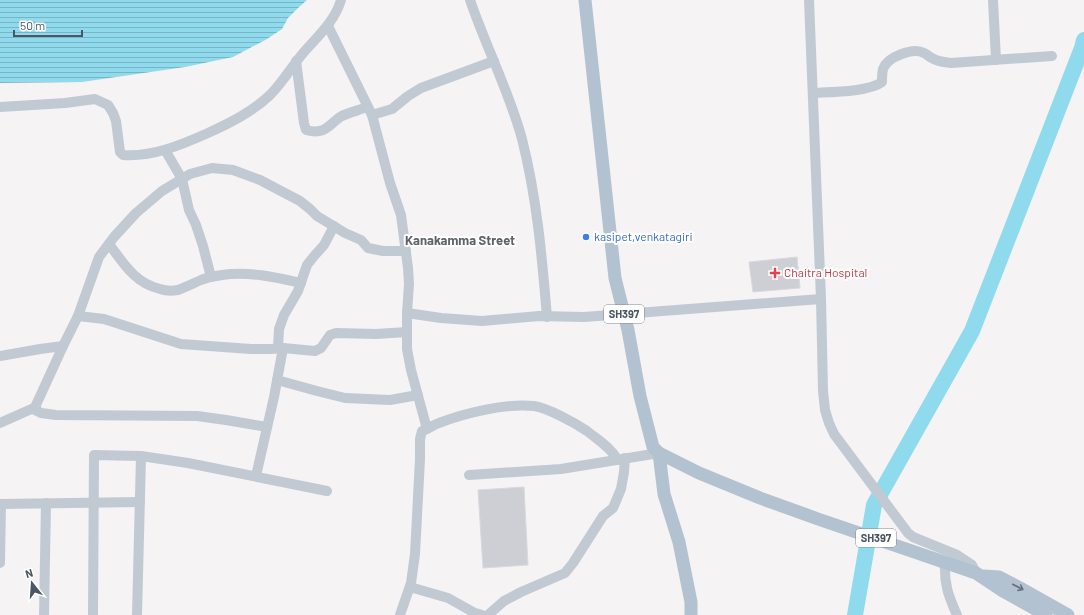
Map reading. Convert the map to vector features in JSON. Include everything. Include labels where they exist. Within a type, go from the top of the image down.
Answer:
[{"type":"main road","name":"SH397","points":[[585,0],[615,278],[628,330],[640,396],[653,447],[659,453],[699,473],[726,484],[818,519],[979,575],[1046,615]]},
{"type":"main road","points":[[659,453],[664,494],[679,542],[691,602],[692,615]]},
{"type":"main road","name":"SH397","points":[[979,575],[999,577],[1068,615]]},
{"type":"street","points":[[0,107],[95,100],[108,105],[113,112],[116,121],[120,152],[123,155],[165,150],[185,143],[247,113],[269,95],[285,78],[296,61],[328,26],[341,0]]},
{"type":"street","points":[[470,0],[494,61],[521,139],[534,196],[542,251],[547,317]]},
{"type":"street","points":[[809,0],[821,299],[823,391],[825,410],[834,434],[908,533],[913,538],[958,555],[972,566],[979,575]]},
{"type":"street","points":[[994,0],[996,60]]},
{"type":"street","points":[[328,26],[370,111],[390,183],[401,215],[406,251],[408,284],[407,349],[411,370],[427,429]]},
{"type":"street","points":[[813,93],[862,89],[877,85],[882,82],[884,68],[889,61],[900,54],[914,51],[924,52],[931,58],[940,62],[950,63],[1052,56]]},
{"type":"street","points":[[296,61],[304,123],[306,130],[312,132],[327,129],[341,117],[392,108],[421,88],[494,61]]},
{"type":"street","points":[[165,150],[182,179],[189,210],[203,246],[211,277]]},
{"type":"street","points":[[267,427],[197,416],[56,415],[41,413],[36,410],[36,405],[78,316],[99,257],[109,244],[136,213],[162,191],[190,174],[212,168],[233,170],[260,180],[294,197],[317,216],[345,233],[361,240],[368,248],[382,251],[406,251]]},
{"type":"street","points":[[256,476],[277,380],[280,348],[279,329],[281,322],[298,291],[307,265],[324,245],[334,226]]},
{"type":"street","points":[[109,244],[135,277],[150,287],[167,291],[178,290],[211,277],[243,273],[285,279],[301,283]]},
{"type":"street","points":[[407,313],[441,318],[482,320],[584,317],[821,299]]},
{"type":"street","points":[[78,316],[104,319],[181,344],[251,349],[280,348],[315,352],[321,348],[330,335],[336,333],[376,334],[407,332]]},
{"type":"street","points":[[0,356],[63,346]]},
{"type":"street","points":[[277,380],[317,392],[345,398],[390,400],[419,399]]},
{"type":"street","points":[[400,615],[410,586],[415,554],[420,439],[422,432],[438,423],[475,412],[514,406],[536,406],[558,415],[582,428],[622,459],[624,472],[621,489],[613,508],[604,516],[565,573],[504,601],[488,615]]},
{"type":"street","points":[[0,423],[36,407]]},
{"type":"street","points":[[469,475],[561,469],[659,453]]},
{"type":"street","points":[[93,615],[94,455],[141,456],[188,463],[327,490]]},
{"type":"street","points":[[137,615],[141,456]]},
{"type":"street","points":[[0,562],[1,504],[140,502]]},
{"type":"street","points":[[44,615],[46,503]]},
{"type":"street","points":[[939,560],[945,575],[950,600],[957,615]]},
{"type":"street","points":[[410,586],[448,598],[475,614],[482,615]]},
{"type":"water","points":[[0,0],[307,0],[288,18],[282,29],[267,39],[233,57],[185,67],[82,82],[0,83]]},
{"type":"building","points":[[797,257],[800,288],[753,292],[749,262]]},
{"type":"building","points":[[524,487],[528,565],[483,568],[478,490]]},
{"type":"waterway","points":[[855,615],[874,505],[972,331],[1084,40]]},
{"type":"place","name":"kasipet,venkatagiri","points":[[586,237]]},
{"type":"place","name":"Chaitra Hospital","points":[[775,273]]},
{"type":"district","name":"Kanakamma Street","points":[[460,240]]}]
